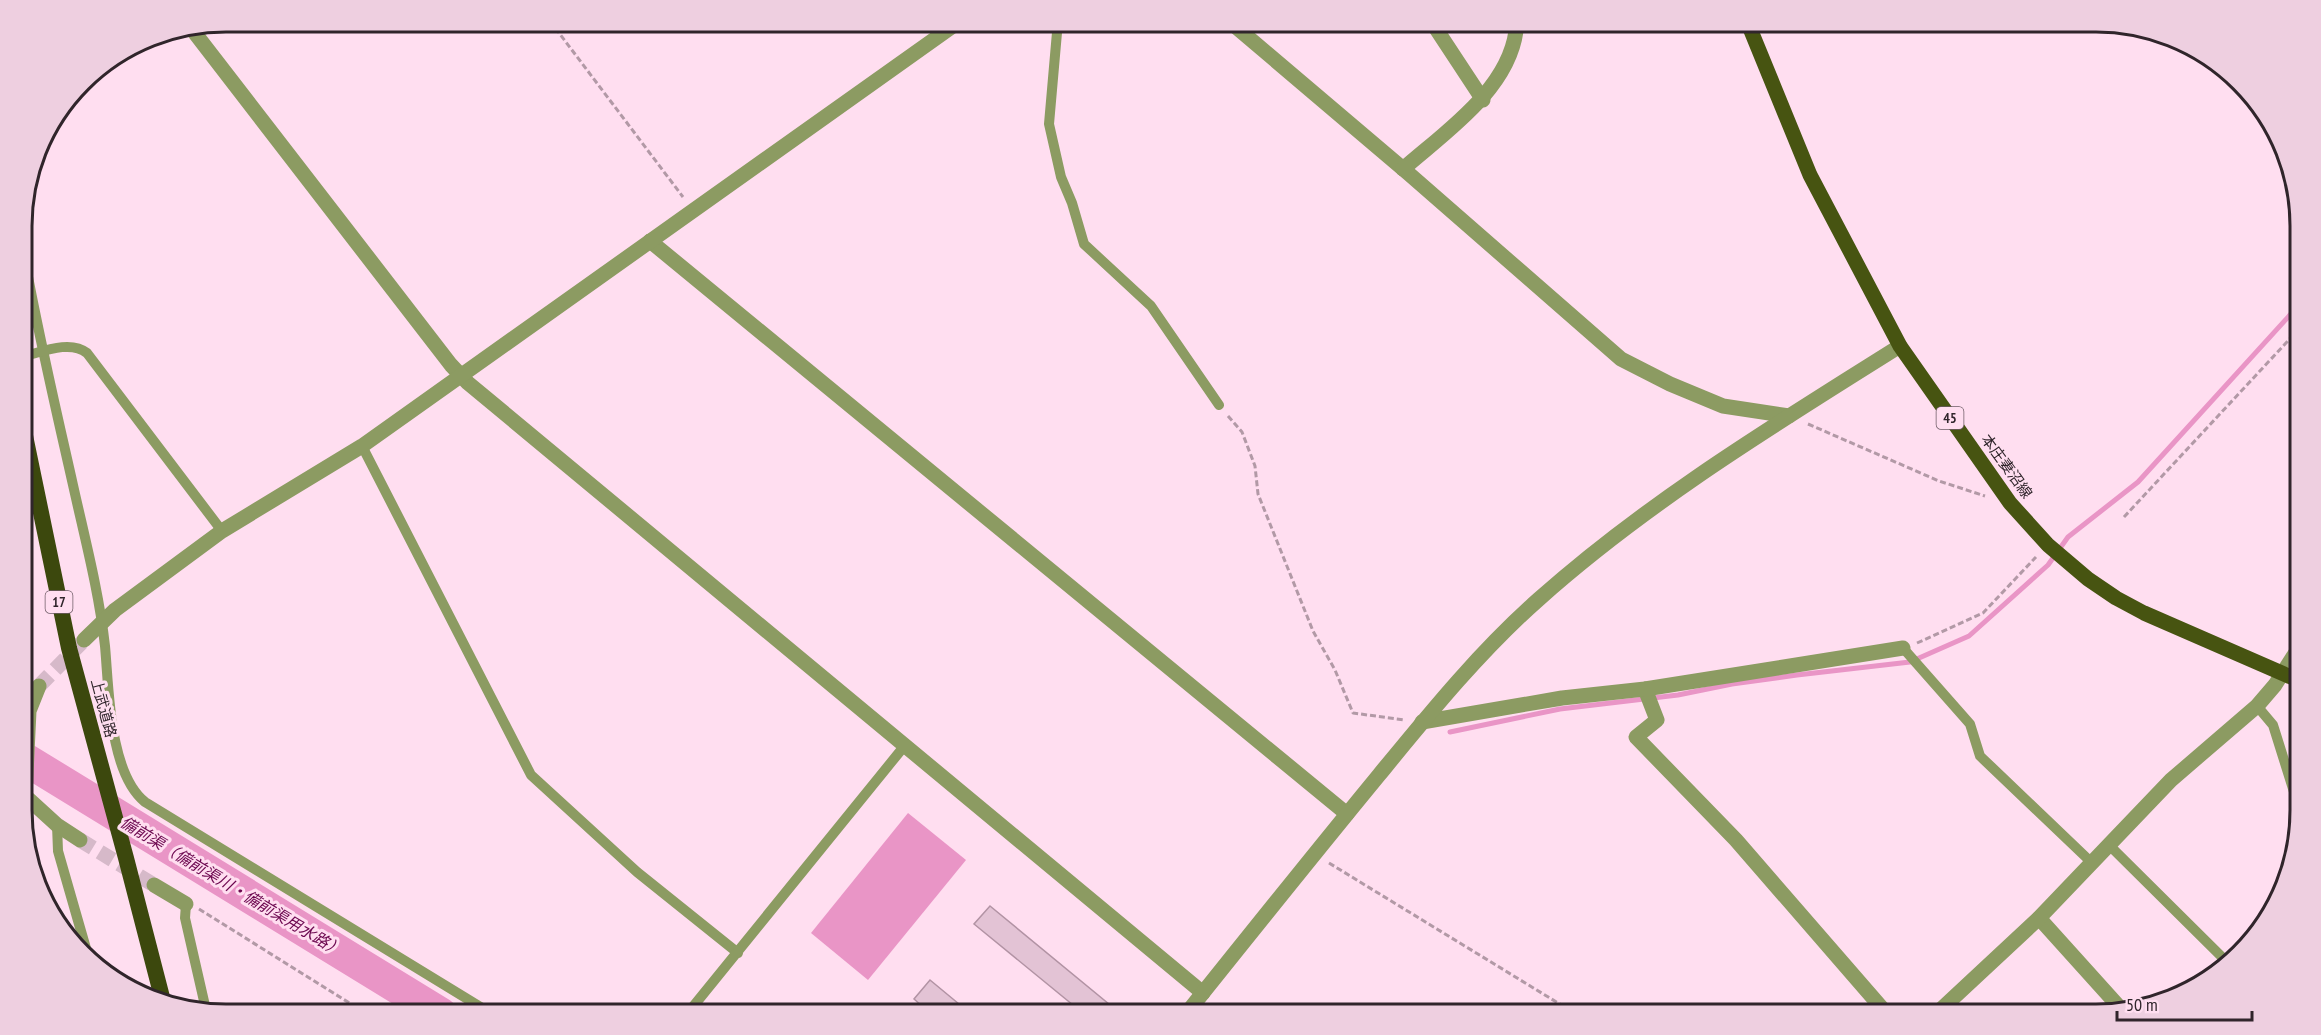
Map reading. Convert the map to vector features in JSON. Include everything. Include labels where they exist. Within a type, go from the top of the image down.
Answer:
[{"type":"highway","name":"上武道路","points":[[32,469],[69,648],[161,992]]},
{"type":"main road","name":"本庄妻沼線","points":[[1752,32],[1810,175],[1900,346],[2010,503],[2048,545],[2088,579],[2116,598],[2144,613],[2290,676]]},
{"type":"street","points":[[84,640],[128,600],[222,531],[362,446],[945,32]]},
{"type":"street","points":[[1242,32],[1621,359],[1670,384],[1723,406],[1789,416]]},
{"type":"street","points":[[1438,32],[1483,100]]},
{"type":"street","points":[[1403,169],[1483,100],[1514,49],[1516,32]]},
{"type":"street","points":[[196,34],[461,376],[1203,993]]},
{"type":"street","points":[[650,241],[1347,814]]},
{"type":"street","points":[[1195,1003],[1422,722],[1538,599],[1623,531],[1712,466],[1900,346]]},
{"type":"street","points":[[1422,722],[1562,698],[1645,689],[1903,648]]},
{"type":"street","points":[[1948,1003],[2039,918],[2171,780],[2258,706],[2290,660]]},
{"type":"street","points":[[32,692],[39,686]]},
{"type":"street","points":[[1645,689],[1657,720],[1636,737],[1729,832],[1878,1003]]},
{"type":"street","points":[[32,800],[57,825],[80,840]]},
{"type":"street","points":[[154,885],[186,904]]},
{"type":"street","points":[[2039,918],[2115,1002]]},
{"type":"lane","points":[[1057,32],[1049,124],[1061,177],[1072,202],[1084,244],[1151,306],[1219,405]]},
{"type":"lane","points":[[32,301],[95,582],[102,622],[110,715],[128,780],[137,795],[476,1004]]},
{"type":"lane","points":[[32,354],[70,346],[80,347],[87,353],[222,531]]},
{"type":"lane","points":[[362,446],[531,775],[637,872],[738,953]]},
{"type":"lane","points":[[1903,648],[1970,724],[1980,756],[2091,862]]},
{"type":"lane","points":[[2258,706],[2273,725],[2290,779]]},
{"type":"lane","points":[[696,1004],[906,744]]},
{"type":"lane","points":[[57,825],[60,860],[84,942]]},
{"type":"lane","points":[[2109,844],[2221,956]]},
{"type":"lane","points":[[186,904],[185,918],[204,1002]]},
{"type":"path","points":[[558,32],[693,211]]},
{"type":"path","points":[[2124,518],[2290,339]]},
{"type":"path","points":[[1219,405],[1242,432],[1255,466],[1258,494],[1313,632],[1335,670],[1353,713],[1422,722]]},
{"type":"path","points":[[1789,416],[1939,482],[2010,503]]},
{"type":"path","points":[[1903,648],[1936,636],[1983,613],[2048,545]]},
{"type":"path","points":[[1315,854],[1559,1003]]},
{"type":"path","points":[[186,904],[206,912],[351,1004]]},
{"type":"shaded area","points":[[908,813],[966,860],[868,980],[811,933]]},
{"type":"building","points":[[990,906],[1108,1004],[1071,1004],[974,924]]},
{"type":"building","points":[[930,980],[958,1004],[919,1004],[914,999]]},
{"type":"waterway","points":[[1450,732],[1560,709],[1678,695],[1732,684],[1797,675],[1910,662],[1969,636],[2048,565],[2068,537],[2138,482],[2290,315]]},
{"type":"waterway","name":"備前渠（備前渠川・備前渠用水路）","points":[[32,764],[424,1004]]},
{"type":"tunnel","points":[[39,686],[84,640]]},
{"type":"tunnel","points":[[80,840],[154,885]]}]
